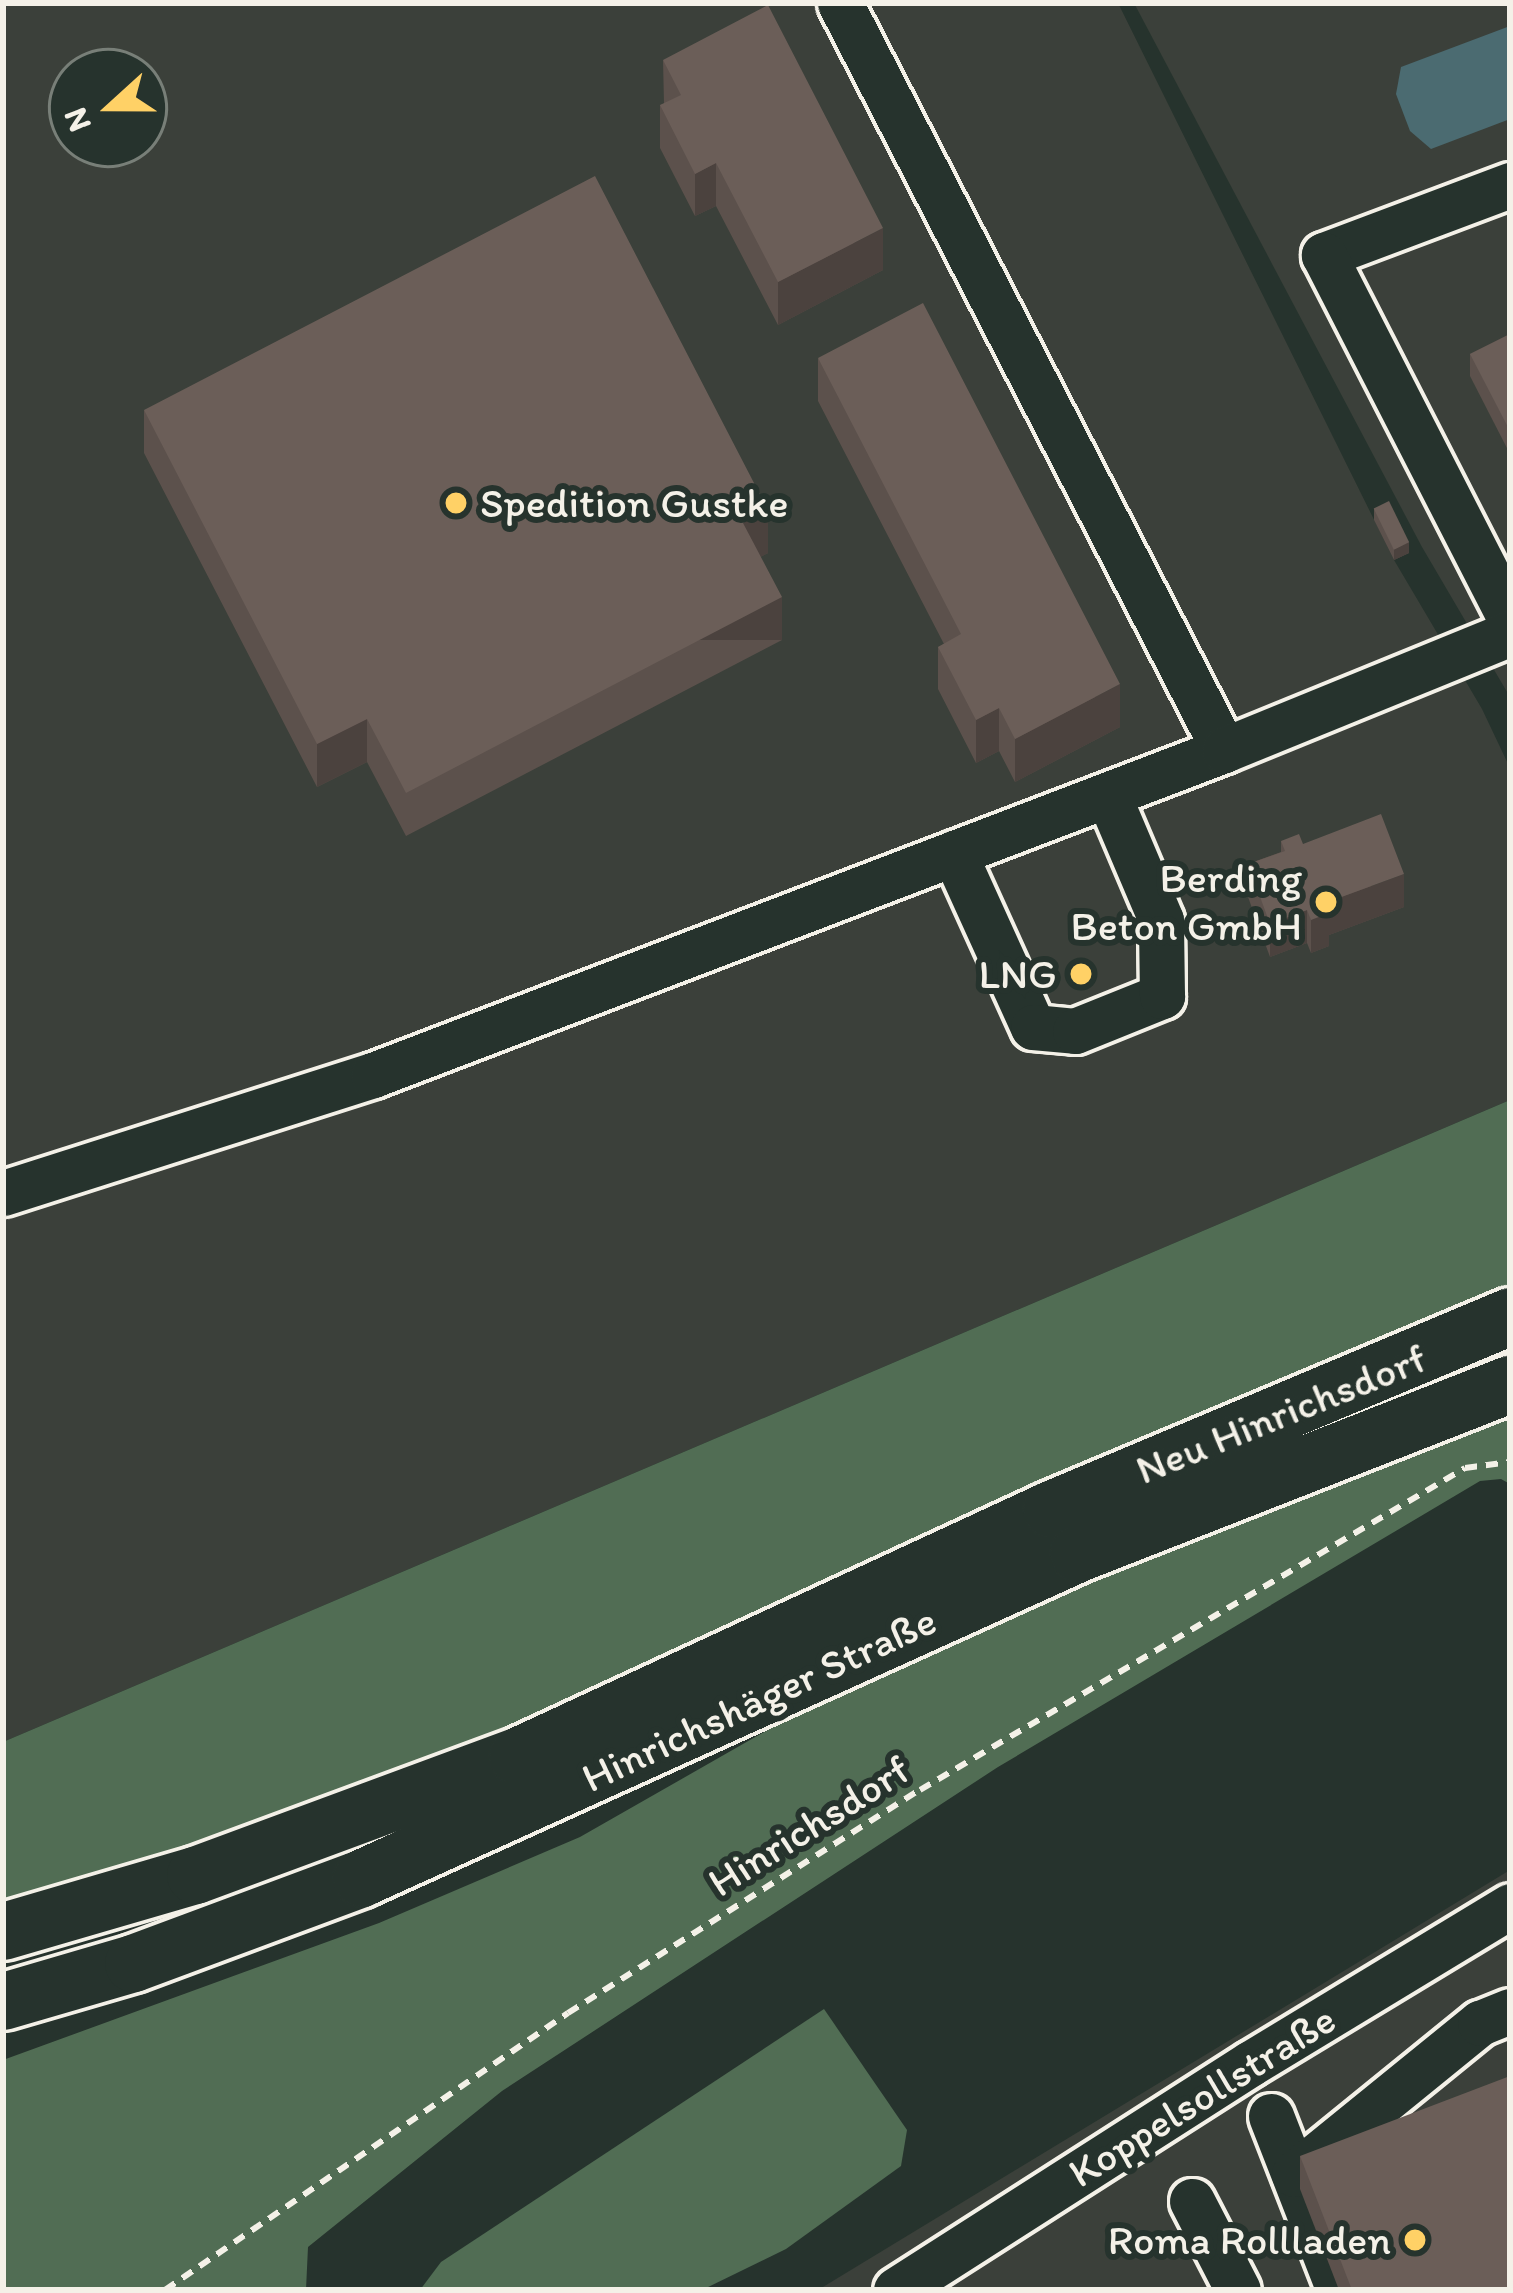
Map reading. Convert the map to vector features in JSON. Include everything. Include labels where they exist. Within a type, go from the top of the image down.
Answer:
[{"type":"main road","name":"Neu Hinrichsdorf","points":[[1051,1509],[1510,1316]]},
{"type":"main road","name":"Hinrichshäger Straße","points":[[3,2001],[133,1963],[361,1878],[1078,1553],[1510,1384]]},
{"type":"main road","name":"Hinrichshäger Straße","points":[[3,1931],[234,1862],[517,1756],[1051,1509]]},
{"type":"street","points":[[840,3],[1224,750]]},
{"type":"street","points":[[1510,185],[1324,255],[1510,619]]},
{"type":"street","points":[[3,1193],[373,1076],[1224,750],[1510,633]]},
{"type":"street","points":[[954,853],[1033,1027],[1075,1031],[1162,996],[1161,920],[1108,795]]},
{"type":"street","name":"Koppelsollstraße","points":[[896,2290],[1251,2062],[1510,1906]]},
{"type":"street","points":[[1294,2174],[1480,2023],[1510,2012]]},
{"type":"street","points":[[1271,2116],[1339,2290]]},
{"type":"street","points":[[1192,2201],[1238,2290]]},
{"type":"path","name":"Hinrichsdorf","points":[[165,2290],[568,2013],[920,1790],[1465,1468],[1510,1462]]},
{"type":"shaded area","points":[[3,3],[1118,3],[1394,560],[1482,709],[1510,768],[1510,1100],[3,1742]]},
{"type":"shaded area","points":[[1134,3],[1510,3],[1510,697],[1422,547]]},
{"type":"shaded area","points":[[1510,1870],[1510,2290],[818,2290]]},
{"type":"green space","points":[[1510,1100],[1510,1288],[509,1732],[299,1815],[3,1908],[3,1742]]},
{"type":"green space","points":[[1510,1418],[1510,1484],[1501,1479],[1480,1481],[998,1767],[502,2091],[308,2247],[306,2290],[3,2290],[3,2060],[379,1923],[580,1837],[850,1683],[1044,1593]]},
{"type":"green space","points":[[824,2009],[907,2130],[901,2166],[786,2249],[702,2290],[420,2290],[441,2262]]},
{"type":"water","points":[[1510,26],[1510,119],[1431,149],[1410,131],[1396,94],[1401,67]]},
{"type":"building","points":[[768,5],[883,228],[778,282],[716,163],[695,174],[660,105],[681,95],[663,60]]},
{"type":"building","name":"Spedition Gustke","points":[[595,176],[768,510],[743,523],[782,597],[406,793],[367,719],[317,744],[144,410]]},
{"type":"building","points":[[923,303],[1120,684],[1015,739],[999,708],[976,720],[938,647],[961,634],[818,358]]},
{"type":"building","points":[[1510,334],[1510,431],[1470,354]]},
{"type":"building","points":[[1389,501],[1409,542],[1394,550],[1374,508]]},
{"type":"building","points":[[1381,814],[1404,874],[1325,903],[1329,913],[1311,920],[1307,910],[1270,924],[1248,864],[1285,851],[1281,841],[1299,834],[1303,844]]},
{"type":"building","name":"Roma Rollladen","points":[[1510,2076],[1510,2290],[1352,2290],[1300,2156]]},
{"type":"place","name":"Spedition Gustke","points":[[456,503]]},
{"type":"place","name":"Berding Beton GmbH","points":[[1326,902]]},
{"type":"place","name":"LNG","points":[[1081,974]]},
{"type":"place","name":"Roma Rollladen","points":[[1415,2240]]}]
